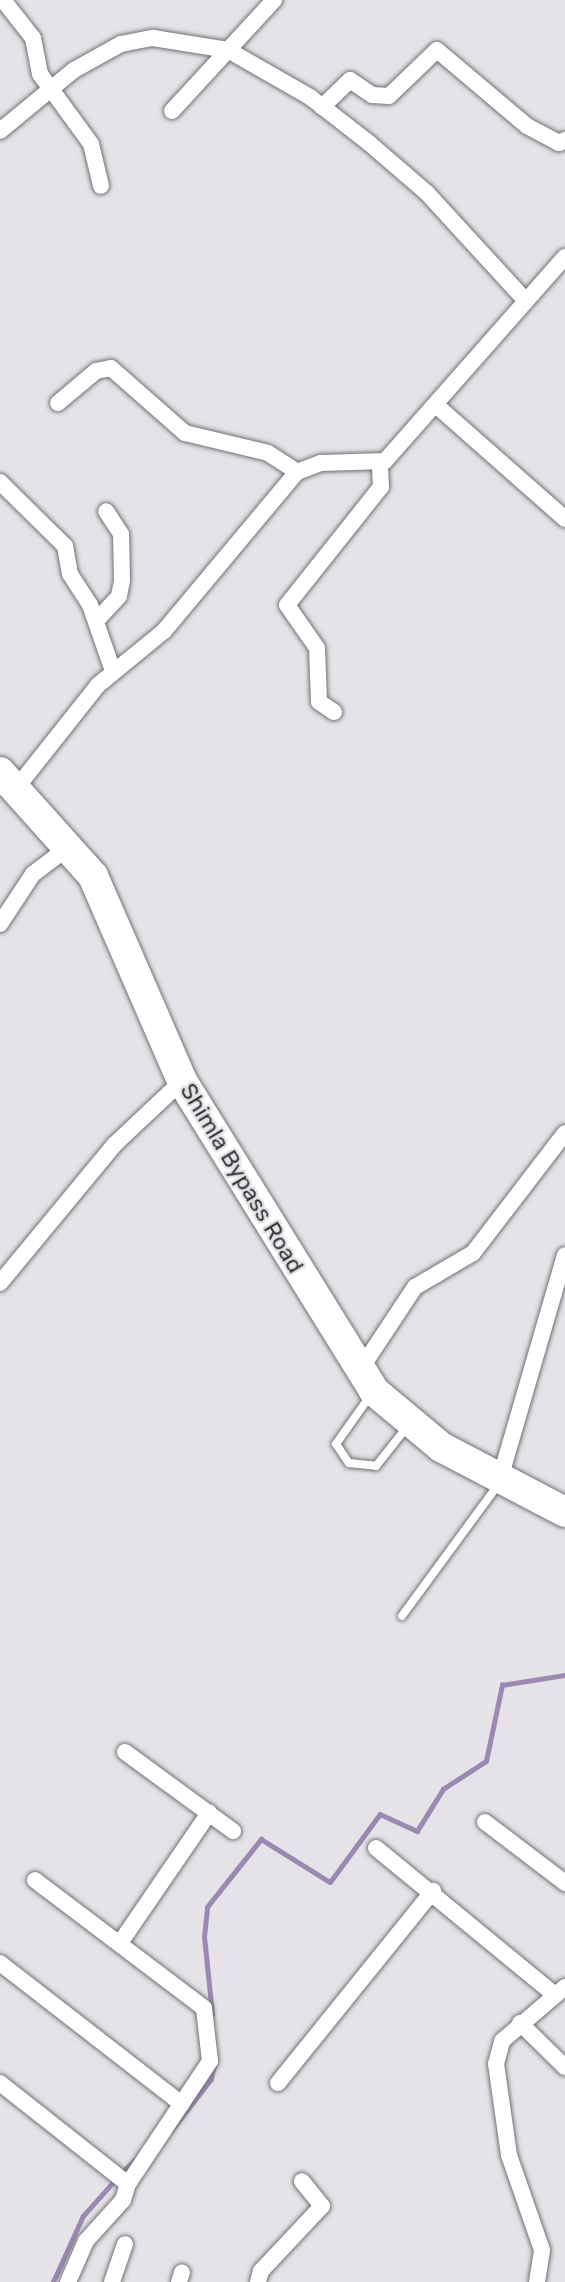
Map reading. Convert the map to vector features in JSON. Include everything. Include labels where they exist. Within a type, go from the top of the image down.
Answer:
[{"type":"highway","name":"Shimla Bypass Road","points":[[9,779],[70,846],[106,902],[182,1082],[367,1381],[409,1423],[450,1452],[499,1482],[565,1512]]},
{"type":"street","points":[[3,0],[30,32],[50,88],[91,144],[101,186]]},
{"type":"street","points":[[172,111],[274,0]]},
{"type":"street","points":[[0,131],[50,88],[138,39],[228,50],[322,107],[427,192],[524,299]]},
{"type":"street","points":[[322,107],[350,80],[372,95],[389,96],[438,50],[527,126],[559,144],[565,140]]},
{"type":"street","points":[[9,779],[113,671],[164,631],[297,472],[321,463],[380,465],[437,406],[524,299],[565,257]]},
{"type":"street","points":[[58,403],[96,371],[111,368],[186,433],[268,453],[297,472]]},
{"type":"street","points":[[437,406],[565,519]]},
{"type":"street","points":[[334,712],[319,702],[317,649],[287,605],[382,487],[380,465]]},
{"type":"street","points":[[0,482],[65,546],[70,574],[96,621],[113,671]]},
{"type":"street","points":[[96,621],[119,596],[122,580],[121,534],[106,511]]},
{"type":"street","points":[[0,924],[33,874],[70,846]]},
{"type":"street","points":[[0,1283],[114,1145],[182,1082]]},
{"type":"street","points":[[367,1381],[422,1280],[474,1253],[565,1133]]},
{"type":"street","points":[[499,1482],[565,1255]]},
{"type":"street","points":[[125,1752],[233,1831]]},
{"type":"street","points":[[120,1943],[209,1813]]},
{"type":"street","points":[[485,1822],[565,1883]]},
{"type":"street","points":[[376,1848],[560,1991],[502,2041],[496,2071],[509,2155],[542,2250],[537,2282]]},
{"type":"street","points":[[35,1880],[120,1943],[207,2014],[210,2061],[128,2183],[123,2200],[86,2241],[68,2282]]},
{"type":"street","points":[[278,2083],[433,1891]]},
{"type":"street","points":[[0,1963],[182,2104]]},
{"type":"street","points":[[520,2023],[565,2067]]},
{"type":"street","points":[[0,2083],[128,2183]]},
{"type":"street","points":[[258,2282],[322,2206],[302,2181]]},
{"type":"street","points":[[112,2282],[125,2244]]},
{"type":"lane","points":[[367,1381],[340,1433],[341,1456],[357,1468],[376,1466],[409,1423]]},
{"type":"lane","points":[[402,1616],[499,1482]]},
{"type":"waterway","points":[[212,2014],[204,1937],[207,1907],[261,1839],[330,1882],[380,1814],[417,1831],[443,1789],[486,1761],[502,1685],[565,1675]]},
{"type":"waterway","points":[[170,2132],[211,2079],[214,2065]]},
{"type":"waterway","points":[[121,2173],[138,2157]]},
{"type":"waterway","points":[[53,2282],[83,2216],[116,2179]]}]
